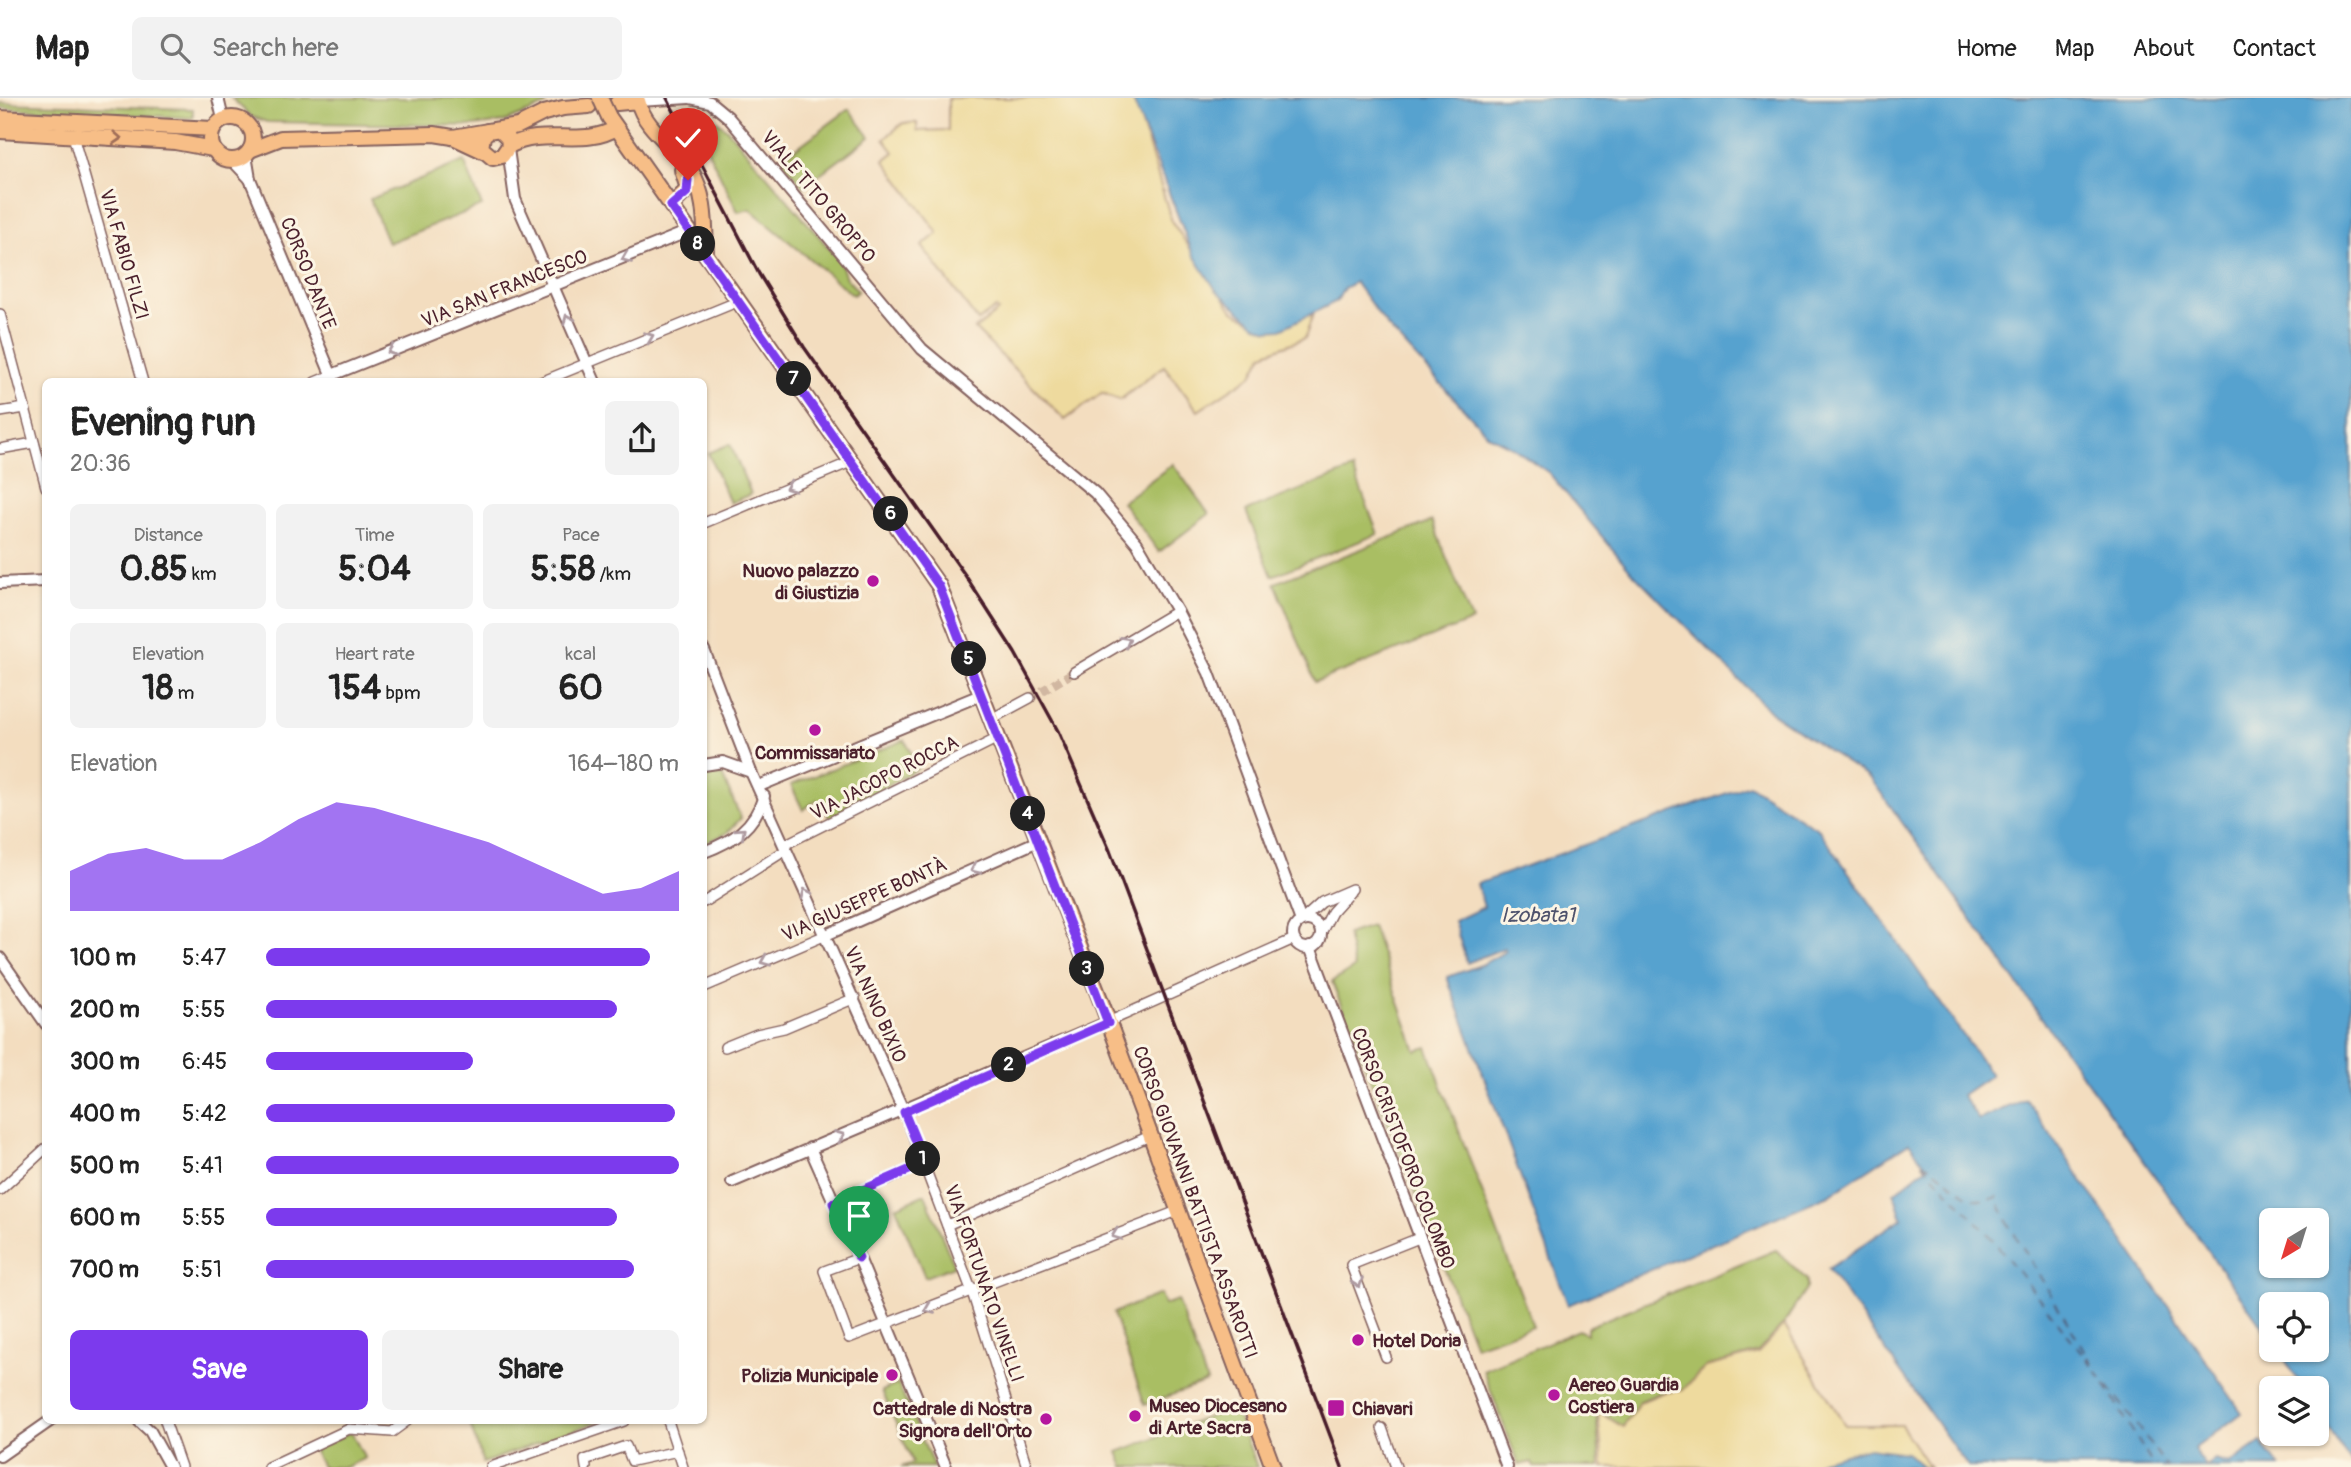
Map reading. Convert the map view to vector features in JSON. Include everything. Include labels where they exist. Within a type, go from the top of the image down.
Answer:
[{"type":"main road","name":"VIALE TITO GROPPO","points":[[617,103],[638,101]]},
{"type":"main road","points":[[638,101],[641,112],[699,184],[705,214],[706,255]]},
{"type":"main road","points":[[453,137],[518,126],[544,113],[594,102]]},
{"type":"main road","name":"CORSO GIOVANNI BATTISTA ASSAROTTI","points":[[594,102],[612,122],[939,586],[993,718],[1152,1135],[1273,1467]]},
{"type":"main road","points":[[0,118],[218,124],[238,118],[249,127],[281,138],[434,134],[453,137],[488,156],[498,158],[525,137],[542,135],[594,138],[612,122]]},
{"type":"main road","points":[[213,149],[218,124]]},
{"type":"main road","points":[[243,155],[253,134],[249,127]]},
{"type":"main road","points":[[0,131],[175,142],[213,149],[218,156],[243,155],[281,138]]},
{"type":"main road","points":[[494,131],[509,138],[509,148]]},
{"type":"main road","points":[[483,151],[481,140],[494,131]]},
{"type":"main road","points":[[671,206],[688,189],[680,158]]},
{"type":"street","name":"VIALE TITO GROPPO","points":[[638,101],[690,98],[710,102],[728,117],[908,334],[958,380],[1095,493],[1137,543],[1177,611]]},
{"type":"street","points":[[218,124],[220,101]]},
{"type":"street","name":"VIA FABIO FILZI","points":[[73,136],[142,378]]},
{"type":"street","points":[[509,148],[511,184],[515,199],[593,378]]},
{"type":"street","name":"CORSO DANTE","points":[[243,155],[250,179],[333,378]]},
{"type":"street","name":"VIA SAN FRANCESCO","points":[[333,378],[689,231]]},
{"type":"street","points":[[550,378],[739,301]]},
{"type":"street","points":[[0,314],[2,330],[42,474]]},
{"type":"street","points":[[0,412],[25,408]]},
{"type":"street","points":[[0,449],[34,443]]},
{"type":"street","points":[[707,522],[853,461]]},
{"type":"street","points":[[0,583],[42,581]]},
{"type":"street","points":[[1074,672],[1177,611],[1217,694],[1301,920]]},
{"type":"street","name":"VIA NINO BIXIO","points":[[707,658],[751,772],[827,935],[904,1112]]},
{"type":"street","points":[[707,851],[731,841],[751,824],[761,791],[983,694]]},
{"type":"street","points":[[993,718],[1030,698]]},
{"type":"street","name":"VIA JACOPO ROCCA","points":[[707,900],[785,848],[1000,737]]},
{"type":"street","points":[[707,765],[723,762],[751,772]]},
{"type":"street","name":"VIA GIUSEPPE BONTÀ","points":[[707,986],[1038,841]]},
{"type":"street","points":[[1352,889],[1332,912],[1321,933],[1318,942],[1310,947],[1298,945],[1294,939],[1295,926],[1301,920],[1322,902],[1352,889]]},
{"type":"street","points":[[1301,920],[1314,922],[1321,933]]},
{"type":"street","points":[[732,1182],[904,1112],[1294,939]]},
{"type":"street","name":"CORSO CRISTOFORO COLOMBO","points":[[1310,947],[1507,1467]]},
{"type":"street","points":[[0,958],[42,1018]]},
{"type":"street","points":[[725,1047],[757,1034],[784,1028],[855,998]]},
{"type":"street","name":"VIA FORTUNATO VINELLI","points":[[904,1112],[972,1292],[1027,1467]]},
{"type":"street","points":[[947,1225],[1152,1135]]},
{"type":"street","points":[[810,1148],[946,1467]]},
{"type":"street","points":[[0,1189],[42,1152]]},
{"type":"street","points":[[833,1203],[925,1163]]},
{"type":"street","points":[[859,1258],[824,1271],[849,1338],[1180,1210]]},
{"type":"street","points":[[1386,1357],[1351,1265],[1419,1238]]},
{"type":"street","points":[[0,1456],[46,1424]]},
{"type":"street","points":[[142,1424],[150,1431],[170,1467]]},
{"type":"street","points":[[166,1424],[181,1467]]},
{"type":"street","points":[[268,1467],[350,1425],[392,1432],[403,1424]]},
{"type":"street","points":[[491,1467],[615,1424]]},
{"type":"street","points":[[669,1424],[683,1467]]},
{"type":"street","points":[[1382,1428],[1396,1467]]},
{"type":"street","points":[[586,1467],[585,1460],[626,1446],[632,1461],[678,1451]]},
{"type":"green space","points":[[231,98],[547,98],[546,105],[504,122],[473,126],[267,122],[252,117]]},
{"type":"green space","points":[[0,103],[193,109],[193,118],[0,108]]},
{"type":"green space","points":[[849,109],[870,137],[803,187],[782,159]]},
{"type":"green space","points":[[688,110],[707,113],[727,129],[840,261],[846,278],[858,291],[853,295],[750,209],[738,212]]},
{"type":"green space","points":[[464,161],[482,206],[388,243],[370,199]]},
{"type":"green space","points":[[730,444],[751,494],[730,503],[708,453]]},
{"type":"green space","points":[[1173,464],[1209,514],[1159,552],[1122,502]]},
{"type":"green space","points":[[1353,469],[1378,534],[1272,576],[1246,511]]},
{"type":"green space","points":[[1432,521],[1472,621],[1315,682],[1275,583]]},
{"type":"green space","points":[[905,740],[918,768],[830,818],[817,800],[803,810],[791,785]]},
{"type":"green space","points":[[722,775],[741,818],[727,833],[707,843],[707,776]]},
{"type":"green space","points":[[1372,926],[1416,1051],[1427,1047],[1533,1326],[1475,1346],[1332,982],[1354,968],[1347,934]]},
{"type":"green space","points":[[925,1194],[954,1266],[925,1277],[896,1207]]},
{"type":"green space","points":[[1776,1250],[1807,1280],[1807,1288],[1783,1325],[1758,1352],[1706,1367],[1682,1390],[1662,1392],[1640,1401],[1623,1427],[1596,1409],[1600,1467],[1534,1467],[1532,1462],[1519,1465],[1483,1370],[1578,1330],[1587,1334],[1587,1327]]},
{"type":"green space","points":[[1160,1294],[1164,1305],[1177,1300],[1207,1382],[1145,1405],[1113,1313]]},
{"type":"green space","points":[[898,1384],[934,1467],[901,1467],[913,1463],[882,1391]]},
{"type":"green space","points":[[1234,1407],[1257,1467],[1124,1467],[1118,1452]]},
{"type":"green space","points":[[470,1424],[591,1424],[483,1463]]},
{"type":"green space","points":[[351,1432],[365,1458],[346,1467],[322,1467],[313,1450]]},
{"type":"sand","points":[[948,98],[1134,98],[1172,222],[1233,311],[1268,330],[1313,314],[1305,338],[1263,354],[1252,375],[1198,411],[1164,366],[1120,400],[1102,393],[1065,420],[975,329],[998,311],[996,308],[978,321],[922,246],[938,233],[884,160],[894,152],[884,139],[903,123],[917,123],[917,131],[948,130]]},
{"type":"sand","points":[[1784,1325],[1845,1425],[1901,1425],[1929,1467],[1924,1467],[1906,1453],[1821,1460],[1812,1467],[1603,1467],[1598,1412],[1623,1427],[1640,1402],[1662,1393],[1682,1390],[1706,1367],[1758,1353]]},
{"type":"water","points":[[1132,98],[2351,98],[2351,1463],[2329,1429],[2329,1376],[2295,1376],[2286,1362],[2329,1362],[2329,1292],[2259,1292],[2259,1322],[1871,779],[1772,713],[1630,570],[1549,473],[1512,447],[1488,435],[1388,327],[1355,282],[1344,288],[1337,301],[1281,329],[1268,330],[1256,325],[1216,290],[1193,254]]},
{"type":"water","name":"Izobata1","points":[[1749,785],[1819,830],[1991,1075],[1962,1095],[1979,1120],[2026,1099],[2242,1413],[2194,1449],[2206,1466],[2215,1460],[2229,1464],[2259,1443],[2280,1467],[1968,1467],[1828,1269],[1902,1218],[1894,1193],[1927,1167],[1909,1143],[1829,1195],[1568,1305],[1447,977],[1481,965],[1506,951],[1504,948],[1467,963],[1454,921],[1484,907],[1477,884]]},
{"type":"water","points":[[1869,1448],[1906,1453],[1924,1467],[1812,1467],[1821,1460]]},
{"type":"ferry route","points":[[1921,1163],[1931,1167],[1966,1195],[1985,1200],[1997,1197],[2005,1218],[2154,1467]]},
{"type":"ferry route","points":[[1922,1163],[1990,1236],[2094,1368]]},
{"type":"ferry route","points":[[2108,1386],[2167,1467]]},
{"type":"tunnel","points":[[1030,698],[1074,672]]},
{"type":"railway","points":[[667,98],[759,274],[804,347],[965,575],[1015,653],[1058,731],[1110,851],[1342,1467]]},
{"type":"place","name":"Nuovo palazzo di Giustizia","points":[[873,581]]},
{"type":"place","name":"Commissariato","points":[[815,730]]},
{"type":"place","name":"Hotel Doria","points":[[1358,1340]]},
{"type":"place","name":"Polizia Municipale","points":[[892,1375]]},
{"type":"place","name":"Aereo Guardia Costiera","points":[[1554,1395]]},
{"type":"place","name":"Chiavari","points":[[1336,1408]]},
{"type":"place","name":"Museo Diocesano di Arte Sacra","points":[[1135,1416]]},
{"type":"place","name":"Cattedrale di Nostra Signora dell'Orto","points":[[1046,1419]]},
{"type":"route","points":[[688,180],[687,192],[671,206],[880,498],[928,567],[950,607],[1108,1023],[904,1112],[925,1163],[833,1203],[859,1258]]}]
